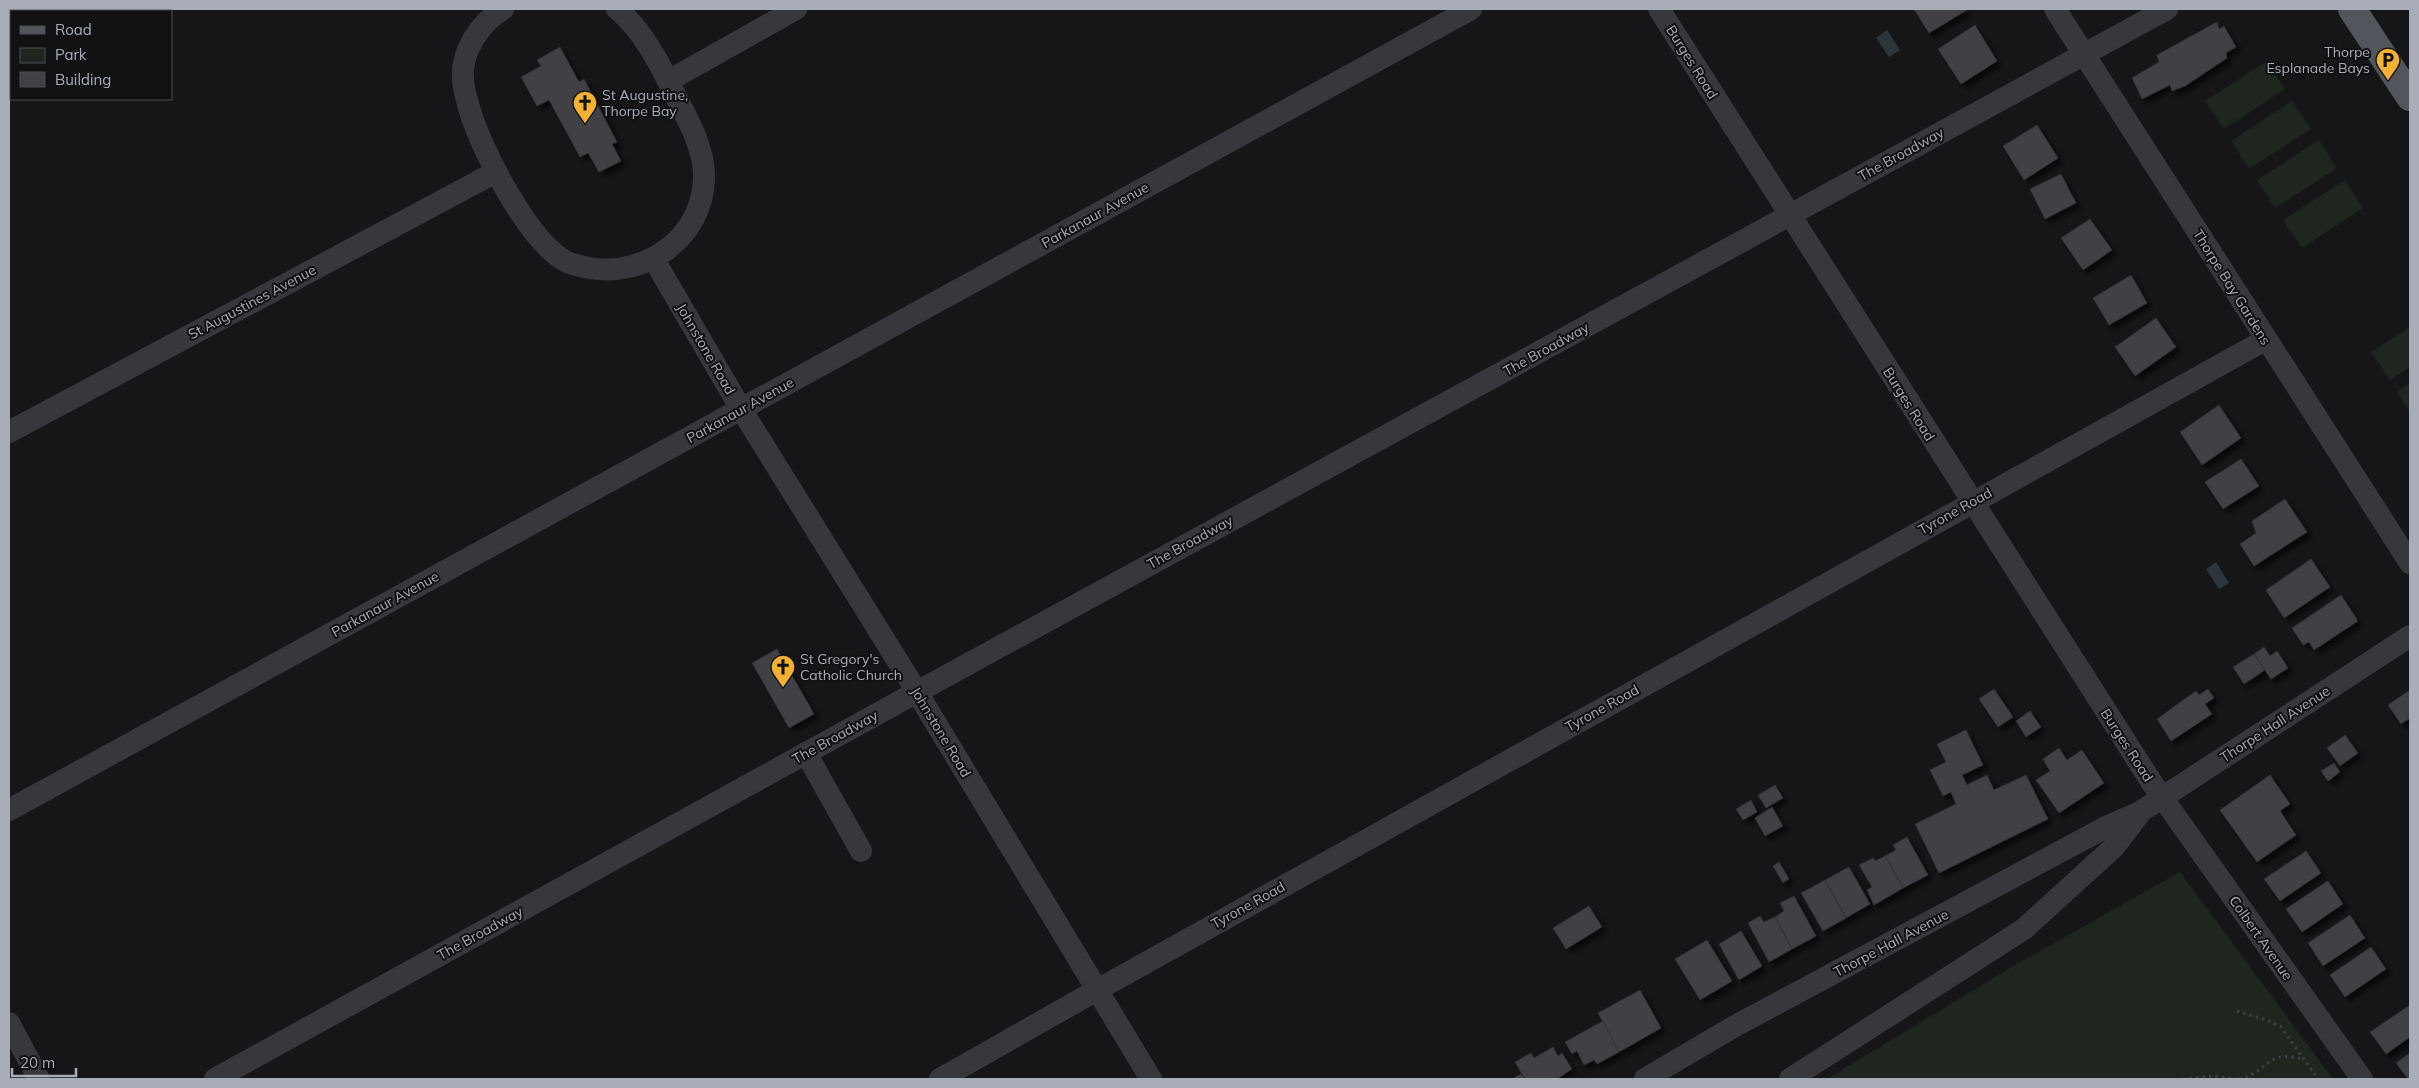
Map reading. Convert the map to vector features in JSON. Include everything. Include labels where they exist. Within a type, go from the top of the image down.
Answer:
[{"type":"main road","points":[[2352,9],[2410,97]]},
{"type":"street","points":[[503,9],[484,25],[472,42],[462,76],[472,115],[496,172],[518,208],[540,238],[567,262],[597,269],[615,270],[632,266],[668,250],[684,234],[696,217],[703,190],[702,159],[695,137],[668,81],[637,31],[617,9]]},
{"type":"street","points":[[668,81],[796,9]]},
{"type":"street","name":"Parkanaur Avenue","points":[[9,810],[1471,9]]},
{"type":"street","name":"Burges Road","points":[[1659,9],[2161,798]]},
{"type":"street","name":"Thorpe Bay Gardens","points":[[2055,9],[2265,340],[2410,563]]},
{"type":"street","name":"The Broadway","points":[[215,1079],[916,692],[2167,9]]},
{"type":"street","name":"St Augustines Avenue","points":[[9,432],[496,172]]},
{"type":"street","name":"Johnstone Road","points":[[653,258],[741,409],[916,692],[1151,1079]]},
{"type":"street","name":"Tyrone Road","points":[[940,1079],[2265,340]]},
{"type":"street","name":"Thorpe Hall Avenue","points":[[1646,1079],[1735,1026],[2108,826],[2140,812],[2410,636]]},
{"type":"street","points":[[806,754],[860,851]]},
{"type":"street","name":"Colbert Avenue","points":[[2161,798],[2362,1079]]},
{"type":"street","name":"Thorpe Hall Avenue","points":[[1790,1079],[2024,929],[2114,847],[2140,812]]},
{"type":"street","points":[[9,1023],[39,1079]]},
{"type":"path","points":[[2237,1011],[2267,1020],[2281,1027],[2318,1079]]},
{"type":"path","points":[[2183,1079],[2213,1076],[2238,1079],[2248,1078],[2281,1056],[2291,1055],[2305,1060]]},
{"type":"green space","points":[[2267,61],[2285,89],[2224,129],[2205,101]]},
{"type":"green space","points":[[2292,101],[2311,129],[2249,169],[2231,141]]},
{"type":"green space","points":[[2319,140],[2337,168],[2275,208],[2257,180]]},
{"type":"green space","points":[[2345,180],[2363,208],[2302,248],[2283,220]]},
{"type":"green space","points":[[2410,327],[2410,367],[2390,380],[2371,352]]},
{"type":"green space","points":[[2410,383],[2410,413],[2397,392]]},
{"type":"green space","points":[[2180,872],[2333,1079],[1827,1079],[2015,965]]},
{"type":"shaded area","points":[[1887,30],[1900,50],[1889,57],[1876,38]]},
{"type":"shaded area","points":[[2216,562],[2229,583],[2219,589],[2206,569]]},
{"type":"building","points":[[1914,9],[1966,9],[1967,10],[1929,33]]},
{"type":"building","points":[[2217,22],[2219,29],[2224,26],[2236,47],[2226,53],[2227,58],[2185,86],[2172,91],[2170,85],[2142,99],[2132,78],[2159,62],[2157,55]]},
{"type":"building","points":[[1975,25],[1997,61],[1961,84],[1938,49]]},
{"type":"building","name":"St Augustine, Thorpe Bay","points":[[560,47],[579,82],[584,79],[617,142],[612,144],[621,161],[599,172],[588,153],[580,157],[549,100],[537,106],[521,77],[541,66],[537,60]]},
{"type":"building","points":[[2037,125],[2058,158],[2024,180],[2003,146]]},
{"type":"building","points":[[2061,174],[2076,203],[2045,219],[2030,189]]},
{"type":"building","points":[[2090,219],[2112,250],[2083,270],[2061,238]]},
{"type":"building","points":[[2131,275],[2147,303],[2109,325],[2093,298]]},
{"type":"building","points":[[2156,318],[2176,347],[2135,376],[2115,347]]},
{"type":"building","points":[[2219,405],[2241,438],[2202,465],[2180,432]]},
{"type":"building","points":[[2241,459],[2259,486],[2223,509],[2205,482]]},
{"type":"building","points":[[2285,499],[2307,532],[2254,566],[2240,544],[2256,533],[2252,521]]},
{"type":"building","points":[[2311,559],[2330,587],[2284,618],[2266,590]]},
{"type":"building","points":[[2341,595],[2358,621],[2314,650],[2309,642],[2303,645],[2292,628]]},
{"type":"building","points":[[2264,647],[2270,656],[2277,651],[2288,668],[2271,679],[2254,654]]},
{"type":"building","name":"St Gregory's Catholic Church","points":[[777,649],[814,714],[789,728],[752,663]]},
{"type":"building","points":[[2254,654],[2265,670],[2244,684],[2233,667]]},
{"type":"building","points":[[1994,689],[2013,717],[1998,727],[1979,699]]},
{"type":"building","points":[[2208,689],[2214,698],[2205,704],[2212,714],[2171,741],[2157,719],[2196,691],[2199,695]]},
{"type":"building","points":[[2410,690],[2410,718],[2401,724],[2388,705]]},
{"type":"building","points":[[2030,711],[2041,727],[2026,737],[2016,721]]},
{"type":"building","points":[[1966,730],[1983,765],[1962,775],[1967,785],[1987,775],[1994,790],[2026,775],[2048,819],[1939,873],[1915,824],[1956,804],[1951,792],[1943,796],[1930,770],[1946,762],[1937,744]]},
{"type":"building","points":[[2345,735],[2358,753],[2340,766],[2327,748]]},
{"type":"building","points":[[2059,748],[2067,760],[2082,750],[2104,783],[2059,813],[2036,780],[2050,771],[2043,759]]},
{"type":"building","points":[[2334,763],[2340,772],[2328,781],[2321,771]]},
{"type":"building","points":[[2270,775],[2290,804],[2280,811],[2296,835],[2257,862],[2220,810]]},
{"type":"building","points":[[1775,785],[1783,798],[1766,808],[1758,795]]},
{"type":"building","points":[[1751,800],[1757,812],[1743,820],[1736,809]]},
{"type":"building","points":[[1772,807],[1783,826],[1765,836],[1755,818]]},
{"type":"building","points":[[1907,837],[1928,875],[1903,888],[1885,856],[1896,850],[1893,845]]},
{"type":"building","points":[[2306,851],[2321,873],[2280,901],[2264,879]]},
{"type":"building","points":[[1885,856],[1903,888],[1874,905],[1867,890],[1872,887],[1859,865],[1873,858],[1875,861]]},
{"type":"building","points":[[1779,862],[1789,879],[1783,883],[1773,866]]},
{"type":"building","points":[[1849,867],[1870,904],[1846,918],[1825,880]]},
{"type":"building","points":[[1825,880],[1846,918],[1823,931],[1801,893]]},
{"type":"building","points":[[2328,881],[2343,904],[2302,932],[2286,909]]},
{"type":"building","points":[[1794,896],[1816,936],[1792,949],[1775,917],[1784,911],[1780,903]]},
{"type":"building","points":[[1589,906],[1602,927],[1566,949],[1553,928]]},
{"type":"building","points":[[2350,915],[2365,938],[2323,966],[2308,943]]},
{"type":"building","points":[[1760,916],[1764,922],[1775,917],[1792,949],[1769,962],[1748,923]]},
{"type":"building","points":[[1741,931],[1762,966],[1739,980],[1719,944]]},
{"type":"building","points":[[1707,940],[1732,981],[1700,1000],[1675,959]]},
{"type":"building","points":[[2371,947],[2386,969],[2345,997],[2330,975]]},
{"type":"building","points":[[1640,990],[1661,1028],[1619,1052],[1598,1013]]},
{"type":"building","points":[[2410,1005],[2410,1037],[2386,1054],[2370,1032]]},
{"type":"building","points":[[1603,1021],[1619,1052],[1597,1064],[1594,1060],[1584,1065],[1577,1051],[1572,1054],[1565,1042]]},
{"type":"building","points":[[1553,1047],[1558,1056],[1562,1053],[1572,1069],[1557,1079],[1525,1079],[1515,1062],[1531,1053],[1534,1058]]},
{"type":"building","points":[[2410,1053],[2410,1079],[2408,1079],[2396,1063]]},
{"type":"building","points":[[1521,1074],[1525,1079],[1512,1079]]},
{"type":"place","name":"Thorpe Esplanade Bays","points":[[2388,81]]},
{"type":"place","name":"St Augustine, Thorpe Bay","points":[[585,124]]},
{"type":"place","name":"St Gregory's Catholic Church","points":[[783,688]]}]
